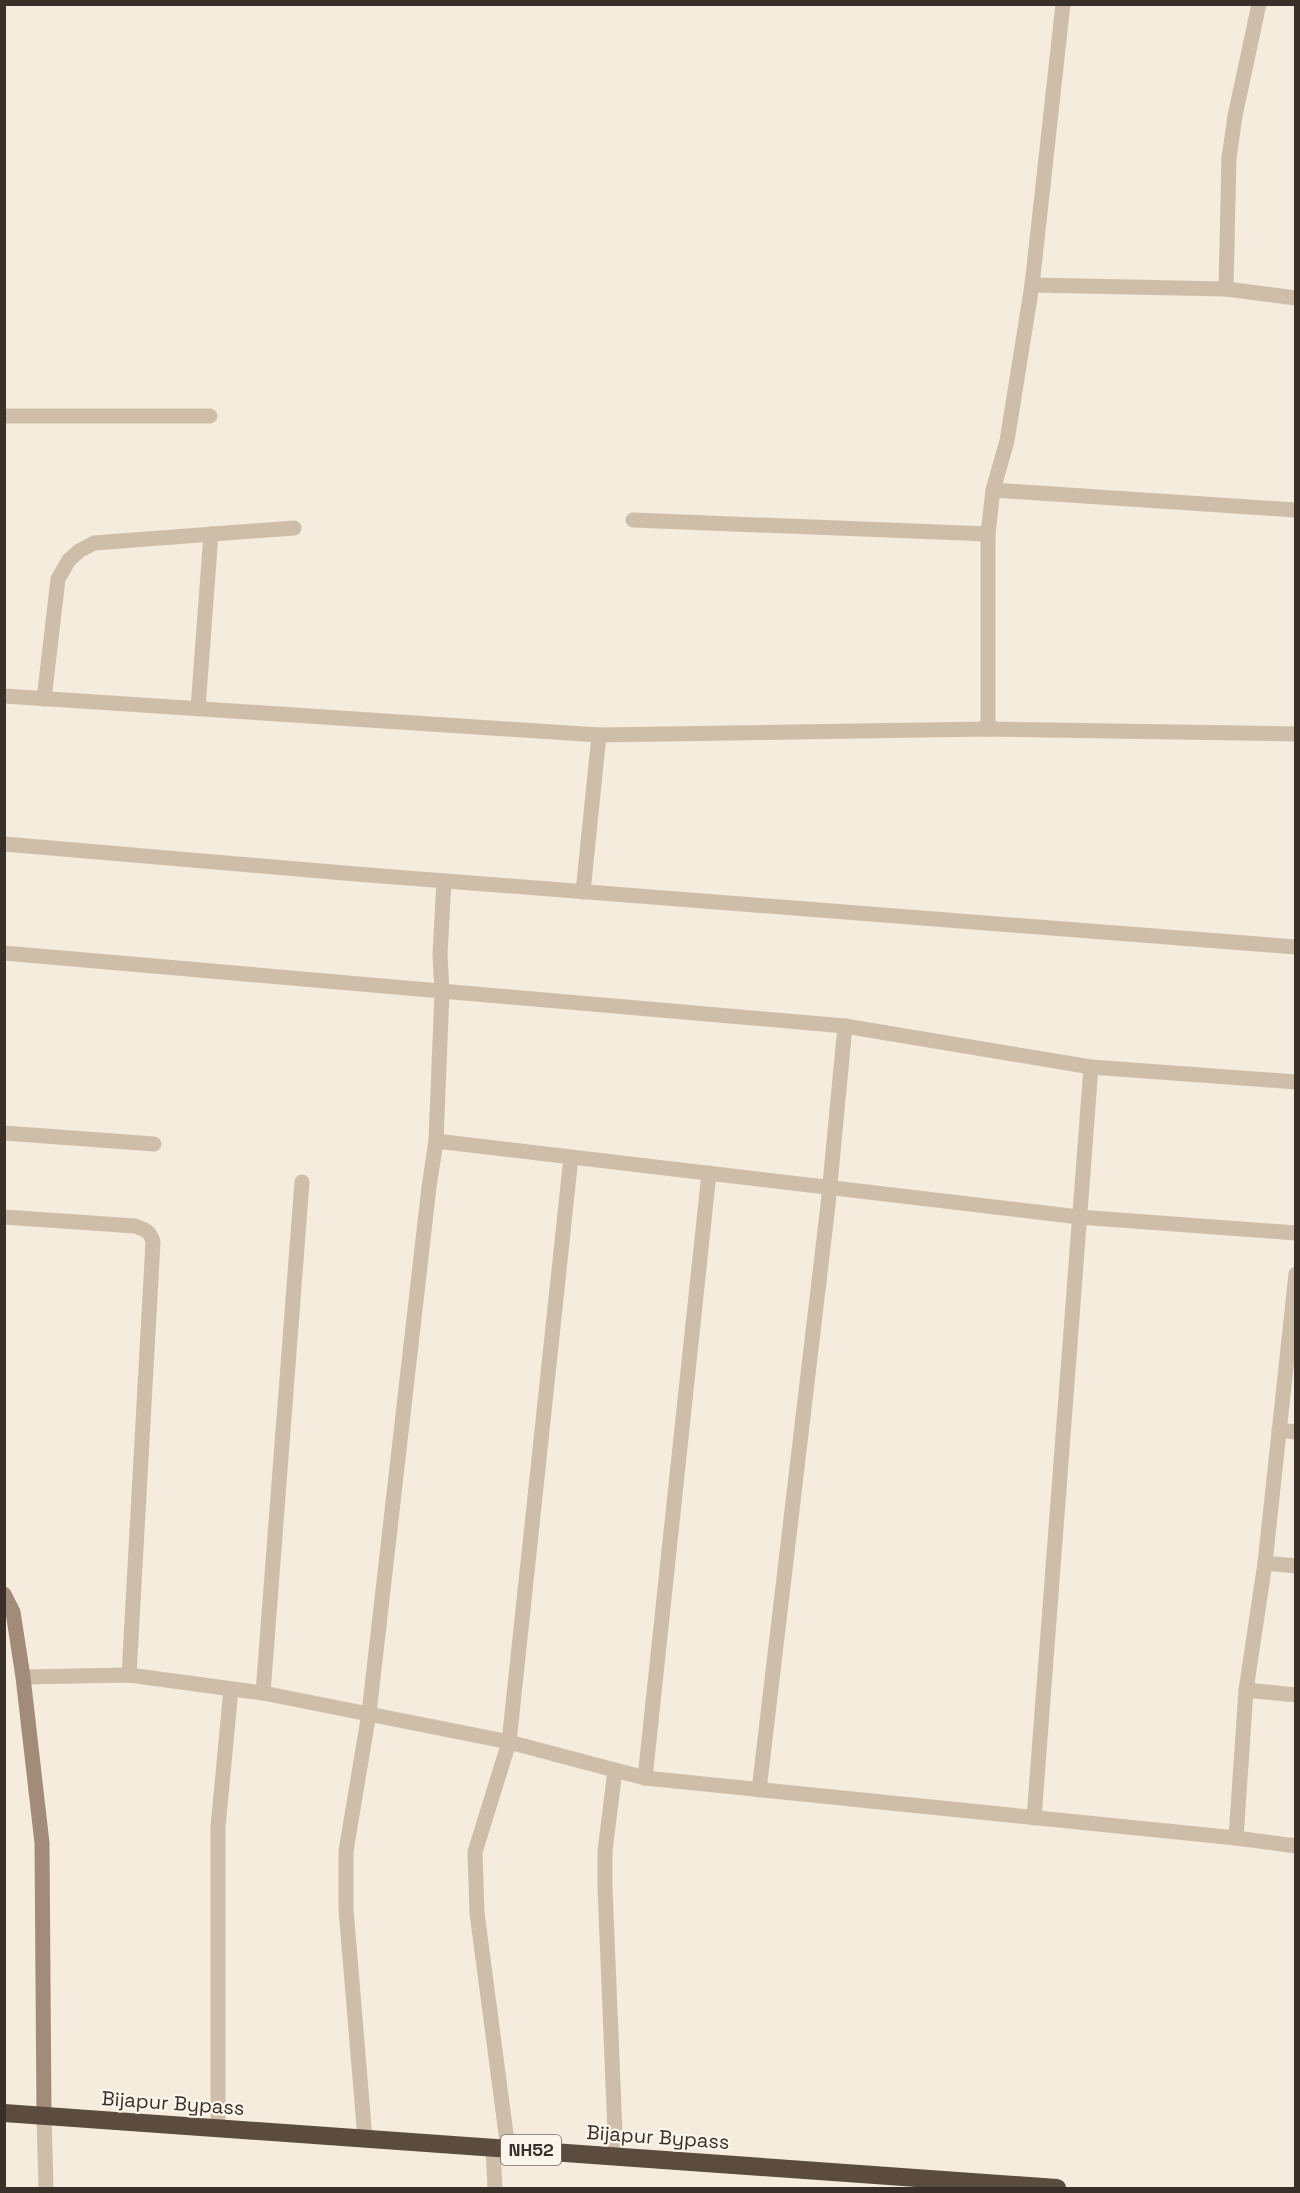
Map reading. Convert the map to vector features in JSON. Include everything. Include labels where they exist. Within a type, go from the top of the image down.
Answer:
[{"type":"highway","name":"Bijapur Bypass","points":[[4,2113],[1057,2188]]},
{"type":"street","points":[[987,729],[987,534],[993,490],[1007,441],[1032,285],[1063,4]]},
{"type":"street","points":[[1226,289],[1229,158],[1235,116],[1259,4]]},
{"type":"street","points":[[1032,285],[1226,289],[1296,298]]},
{"type":"street","points":[[4,416],[210,416]]},
{"type":"street","points":[[993,490],[1296,510]]},
{"type":"street","points":[[633,520],[987,534]]},
{"type":"street","points":[[44,699],[58,579],[69,560],[79,551],[94,543],[294,528]]},
{"type":"street","points":[[198,708],[211,534]]},
{"type":"street","points":[[4,696],[599,735],[987,729],[1296,734]]},
{"type":"street","points":[[583,892],[599,735]]},
{"type":"street","points":[[4,844],[444,881],[1296,947]]},
{"type":"street","points":[[365,2139],[346,1909],[346,1851],[369,1713],[436,1141],[444,881]]},
{"type":"street","points":[[4,953],[845,1026],[1091,1067],[1296,1082]]},
{"type":"street","points":[[759,1790],[830,1188],[845,1026]]},
{"type":"street","points":[[1034,1818],[1091,1067]]},
{"type":"street","points":[[4,1133],[154,1144]]},
{"type":"street","points":[[436,1141],[1079,1217],[1296,1233]]},
{"type":"street","points":[[495,2188],[500,2148],[477,1913],[475,1852],[509,1742],[572,1157]]},
{"type":"street","points":[[645,1778],[709,1173]]},
{"type":"street","points":[[263,1693],[302,1182]]},
{"type":"street","points":[[4,1217],[135,1226],[151,1234],[153,1242],[129,1675]]},
{"type":"street","points":[[1236,1838],[1246,1690],[1265,1563],[1296,1275]]},
{"type":"street","points":[[1279,1430],[1296,1432]]},
{"type":"street","points":[[1265,1563],[1296,1566]]},
{"type":"street","points":[[4,1594],[13,1612],[23,1677],[42,1843],[46,2188]]},
{"type":"street","points":[[23,1677],[129,1675],[263,1693],[509,1742],[645,1778],[1296,1846]]},
{"type":"street","points":[[218,2128],[218,1827],[231,1689]]},
{"type":"street","points":[[1246,1690],[1296,1695]]},
{"type":"street","points":[[615,1770],[605,1851],[605,1888],[616,2157]]}]
